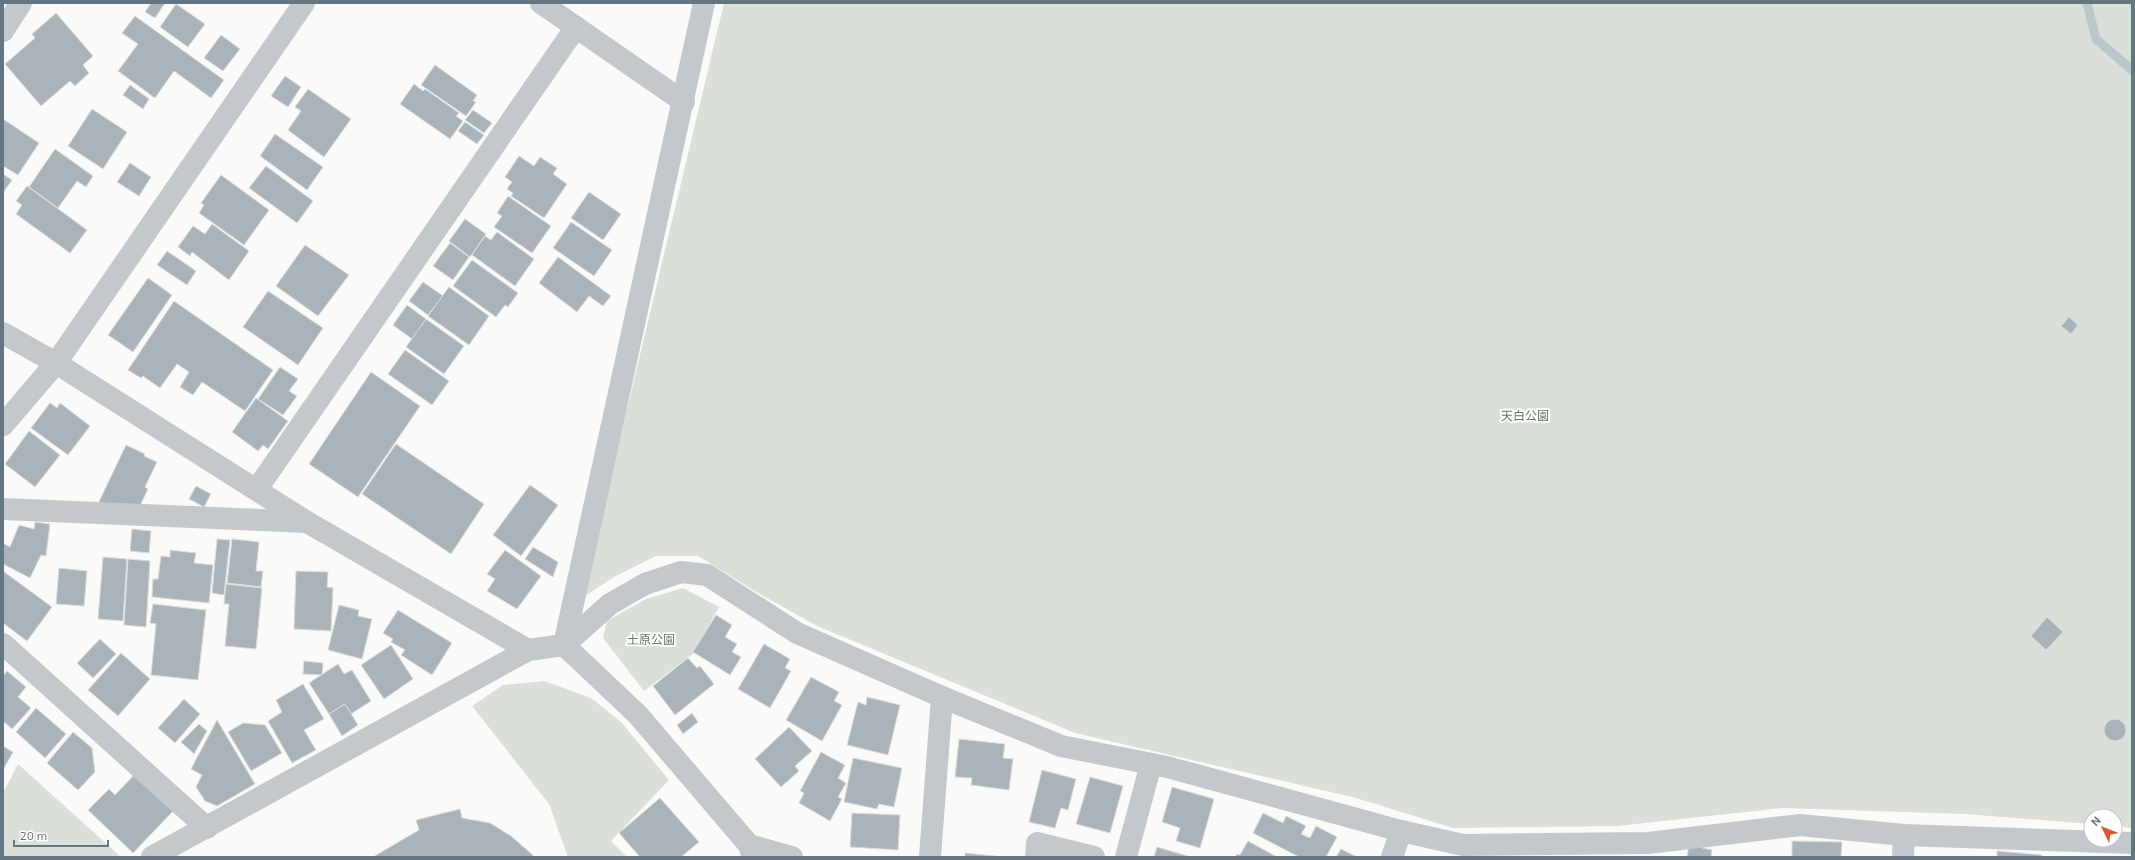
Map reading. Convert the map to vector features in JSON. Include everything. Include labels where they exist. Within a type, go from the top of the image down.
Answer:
[{"type":"street","points":[[3,31],[21,3]]},
{"type":"street","points":[[3,425],[56,363],[304,3]]},
{"type":"street","points":[[541,3],[684,102]]},
{"type":"street","points":[[564,645],[684,102],[704,3]]},
{"type":"street","points":[[257,489],[576,27]]},
{"type":"street","points":[[3,333],[56,363],[307,522],[528,650]]},
{"type":"street","points":[[3,509],[307,522]]},
{"type":"street","points":[[152,857],[528,650],[564,645],[610,604],[645,584],[681,572],[707,575],[797,633],[942,697],[1061,746],[1151,764],[1401,831],[1463,845],[1648,843],[1800,825],[1904,835],[2132,843]]},
{"type":"street","points":[[3,644],[207,828]]},
{"type":"street","points":[[564,645],[638,715],[751,851],[792,857]]},
{"type":"street","points":[[930,857],[942,697]]},
{"type":"street","points":[[1126,857],[1151,764]]},
{"type":"street","points":[[1392,857],[1401,831]]},
{"type":"street","points":[[1902,857],[1904,835]]},
{"type":"street","points":[[1036,857],[1037,843],[1094,857]]},
{"type":"green space","name":"天白公園","points":[[724,3],[2132,3],[2132,828],[2123,827],[2123,808],[2083,808],[2083,823],[1964,814],[1782,808],[1618,826],[1453,828],[1356,798],[1075,733],[817,626],[758,593],[698,556],[656,556],[614,577],[582,598]]},
{"type":"green space","name":"土原公園","points":[[683,588],[719,607],[694,653],[644,691],[603,638],[607,621],[646,599]]},
{"type":"green space","points":[[544,681],[591,698],[621,722],[669,780],[611,841],[627,857],[568,857],[549,804],[472,706],[503,685]]},
{"type":"green space","points":[[18,764],[121,857],[3,857],[3,793]]},
{"type":"building","points":[[151,3],[165,3],[155,18],[145,12]]},
{"type":"building","points":[[176,4],[205,24],[188,47],[160,27]]},
{"type":"building","points":[[56,13],[93,56],[83,65],[89,73],[75,86],[70,81],[41,106],[5,64],[35,38],[32,34]]},
{"type":"building","points":[[135,16],[224,80],[211,98],[174,71],[155,98],[118,71],[138,44],[122,33]]},
{"type":"building","points":[[221,35],[240,49],[223,71],[204,58]]},
{"type":"building","points":[[435,65],[477,95],[473,101],[476,102],[466,116],[421,85]]},
{"type":"building","points":[[285,76],[301,87],[288,107],[271,96]]},
{"type":"building","points":[[414,84],[423,91],[425,89],[459,113],[456,116],[463,121],[450,139],[400,104]]},
{"type":"building","points":[[130,85],[149,99],[143,109],[123,95]]},
{"type":"building","points":[[308,89],[351,119],[324,157],[288,130],[301,111],[295,107]]},
{"type":"building","points":[[92,109],[127,132],[103,169],[68,146]]},
{"type":"building","points":[[473,110],[492,123],[484,133],[465,120]]},
{"type":"building","points":[[3,119],[39,143],[18,175],[3,166]]},
{"type":"building","points":[[465,122],[484,135],[477,144],[458,131]]},
{"type":"building","points":[[275,134],[323,167],[307,190],[260,156]]},
{"type":"building","points":[[55,149],[93,176],[86,187],[77,181],[58,208],[29,187]]},
{"type":"building","points":[[519,156],[534,166],[540,157],[557,168],[553,174],[567,184],[544,218],[511,196],[513,193],[507,189],[512,182],[505,177]]},
{"type":"building","points":[[130,163],[151,177],[139,196],[117,182]]},
{"type":"building","points":[[266,166],[313,201],[297,223],[249,188]]},
{"type":"building","points":[[3,174],[12,180],[3,193]]},
{"type":"building","points":[[221,175],[269,210],[244,245],[199,213],[204,205],[201,203]]},
{"type":"building","points":[[27,186],[87,230],[70,253],[16,214],[22,205],[16,201]]},
{"type":"building","points":[[589,192],[621,214],[603,240],[571,218]]},
{"type":"building","points":[[508,196],[551,226],[532,253],[494,227],[502,216],[497,213]]},
{"type":"building","points":[[465,219],[486,234],[470,257],[449,241]]},
{"type":"building","points":[[571,222],[612,250],[594,276],[553,248]]},
{"type":"building","points":[[212,224],[249,251],[229,280],[192,252],[190,256],[178,247],[193,226],[205,234]]},
{"type":"building","points":[[497,232],[534,259],[515,286],[472,255],[485,236],[491,240]]},
{"type":"building","points":[[450,243],[469,257],[453,280],[433,266]]},
{"type":"building","points":[[305,245],[349,275],[318,316],[276,286]]},
{"type":"building","points":[[167,251],[196,271],[187,285],[157,265]]},
{"type":"building","points":[[558,257],[611,296],[603,306],[589,296],[577,312],[539,283]]},
{"type":"building","points":[[472,260],[518,293],[508,307],[505,305],[496,317],[453,286]]},
{"type":"building","points":[[148,278],[172,295],[133,352],[108,335]]},
{"type":"building","points":[[423,282],[443,296],[428,315],[409,301]]},
{"type":"building","points":[[449,287],[489,316],[469,345],[428,316]]},
{"type":"building","points":[[268,291],[323,328],[298,365],[243,327]]},
{"type":"building","points":[[174,301],[273,370],[245,411],[202,382],[193,395],[180,387],[189,372],[177,364],[160,388],[143,376],[141,378],[128,370]]},
{"type":"building","points":[[407,305],[426,319],[412,339],[393,325]]},
{"type":"building","points":[[2069,317],[2078,325],[2071,334],[2061,326]]},
{"type":"building","points":[[426,319],[464,346],[444,374],[406,347]]},
{"type":"building","points":[[405,350],[449,381],[432,405],[388,374]]},
{"type":"building","points":[[280,367],[298,379],[289,391],[297,396],[283,415],[258,399]]},
{"type":"building","points":[[371,372],[420,406],[358,497],[309,464]]},
{"type":"building","points":[[256,398],[288,421],[268,449],[263,445],[258,451],[232,432]]},
{"type":"building","points":[[50,403],[57,408],[60,403],[90,426],[68,455],[31,428]]},
{"type":"building","points":[[29,431],[60,455],[35,487],[5,464]]},
{"type":"building","points":[[396,444],[484,504],[451,554],[362,494]]},
{"type":"building","points":[[126,445],[145,454],[144,456],[157,462],[145,487],[148,489],[139,508],[97,506]]},
{"type":"building","points":[[530,485],[558,505],[521,556],[493,535]]},
{"type":"building","points":[[196,486],[211,494],[204,507],[189,499]]},
{"type":"building","points":[[35,522],[50,524],[46,556],[41,555],[30,578],[3,564],[3,543],[10,547],[19,525],[34,529]]},
{"type":"building","points":[[132,529],[151,531],[149,553],[130,551]]},
{"type":"building","points":[[217,539],[230,540],[224,595],[212,593]]},
{"type":"building","points":[[232,539],[259,542],[256,571],[263,571],[261,587],[227,583]]},
{"type":"building","points":[[533,547],[558,562],[553,577],[525,559]]},
{"type":"building","points":[[170,550],[196,553],[194,563],[213,565],[209,603],[152,597],[153,579],[158,579],[161,556],[170,557]]},
{"type":"building","points":[[505,550],[541,576],[517,609],[487,591],[495,579],[487,574]]},
{"type":"building","points":[[103,557],[127,559],[123,621],[98,619]]},
{"type":"building","points":[[128,559],[150,561],[146,627],[124,625]]},
{"type":"building","points":[[59,568],[87,571],[84,606],[56,604]]},
{"type":"building","points":[[3,571],[52,607],[27,641],[3,623]]},
{"type":"building","points":[[296,571],[328,572],[327,587],[333,588],[331,631],[294,629]]},
{"type":"building","points":[[226,584],[262,588],[256,649],[225,646],[229,604],[224,604]]},
{"type":"building","points":[[153,604],[206,610],[198,680],[151,675],[156,624],[150,623]]},
{"type":"building","points":[[339,605],[359,610],[358,616],[372,619],[362,659],[328,650]]},
{"type":"building","points":[[398,610],[452,643],[432,675],[401,655],[405,650],[391,642],[393,639],[383,633]]},
{"type":"building","points":[[716,615],[732,625],[725,637],[737,644],[732,652],[741,657],[730,675],[693,652]]},
{"type":"building","points":[[2047,617],[2063,632],[2046,650],[2031,636]]},
{"type":"building","points":[[100,639],[116,654],[93,678],[77,663]]},
{"type":"building","points":[[764,644],[790,659],[785,668],[791,671],[770,708],[738,689]]},
{"type":"building","points":[[391,645],[413,679],[384,699],[361,665]]},
{"type":"building","points":[[121,653],[150,679],[118,716],[88,690]]},
{"type":"building","points":[[688,658],[697,668],[700,666],[714,684],[675,715],[653,686]]},
{"type":"building","points":[[304,661],[323,663],[322,675],[303,674]]},
{"type":"building","points":[[338,664],[344,674],[352,670],[371,701],[351,714],[345,704],[329,714],[309,683]]},
{"type":"building","points":[[7,671],[26,687],[18,697],[31,708],[12,729],[3,721],[3,676]]},
{"type":"building","points":[[811,677],[839,692],[834,701],[842,705],[822,741],[786,720]]},
{"type":"building","points":[[303,684],[324,719],[304,730],[316,750],[292,763],[268,721],[282,712],[276,700]]},
{"type":"building","points":[[867,697],[900,705],[888,755],[847,745],[858,702],[866,705]]},
{"type":"building","points":[[184,699],[200,714],[175,743],[158,728]]},
{"type":"building","points":[[345,704],[358,725],[342,736],[329,714]]},
{"type":"building","points":[[36,708],[66,734],[45,758],[16,732]]},
{"type":"building","points":[[692,713],[698,722],[683,734],[677,725]]},
{"type":"building","points":[[2115,719],[2123,722],[2126,730],[2123,738],[2115,741],[2107,738],[2104,730],[2107,722]]},
{"type":"building","points":[[217,720],[255,784],[217,806],[205,801],[196,787],[202,775],[191,769]]},
{"type":"building","points":[[243,723],[265,725],[282,753],[251,771],[228,732]]},
{"type":"building","points":[[199,724],[207,731],[194,754],[181,742]]},
{"type":"building","points":[[789,727],[812,751],[795,766],[799,771],[781,787],[755,759]]},
{"type":"building","points":[[73,732],[92,748],[95,772],[78,790],[47,763]]},
{"type":"building","points":[[959,739],[1005,744],[1003,758],[1013,759],[1009,790],[971,785],[972,778],[955,777]]},
{"type":"building","points":[[3,746],[13,752],[3,770]]},
{"type":"building","points":[[821,752],[845,765],[838,778],[846,783],[838,797],[842,799],[830,821],[799,803],[804,793],[800,791]]},
{"type":"building","points":[[853,758],[902,768],[894,807],[879,804],[877,809],[844,802]]},
{"type":"building","points":[[1042,770],[1076,779],[1068,810],[1061,808],[1055,828],[1029,822]]},
{"type":"building","points":[[138,771],[176,808],[133,853],[88,810],[109,789],[115,795]]},
{"type":"building","points":[[1090,777],[1123,786],[1110,833],[1076,824]]},
{"type":"building","points":[[1172,787],[1214,799],[1200,848],[1176,841],[1180,828],[1162,822]]},
{"type":"building","points":[[660,798],[699,842],[681,857],[640,857],[619,833]]},
{"type":"building","points":[[460,809],[462,818],[490,823],[511,836],[535,857],[373,857],[419,830],[416,820]]},
{"type":"building","points":[[852,813],[900,815],[898,850],[850,847]]},
{"type":"building","points":[[1263,813],[1283,823],[1286,816],[1306,826],[1301,834],[1310,838],[1316,826],[1337,837],[1326,857],[1299,857],[1253,833]]},
{"type":"building","points":[[1248,841],[1277,857],[1235,857],[1237,854],[1240,855]]},
{"type":"building","points":[[1792,841],[1842,842],[1841,857],[1792,857]]},
{"type":"building","points":[[1689,845],[1712,850],[1711,857],[1687,857]]},
{"type":"building","points":[[1157,847],[1191,857],[1154,857]]},
{"type":"building","points":[[1341,849],[1357,857],[1336,857]]},
{"type":"building","points":[[1997,851],[2042,855],[2041,857],[1997,857]]},
{"type":"building","points":[[965,853],[1005,857],[965,857]]},
{"type":"waterway","points":[[2087,3],[2096,39],[2132,70]]}]
